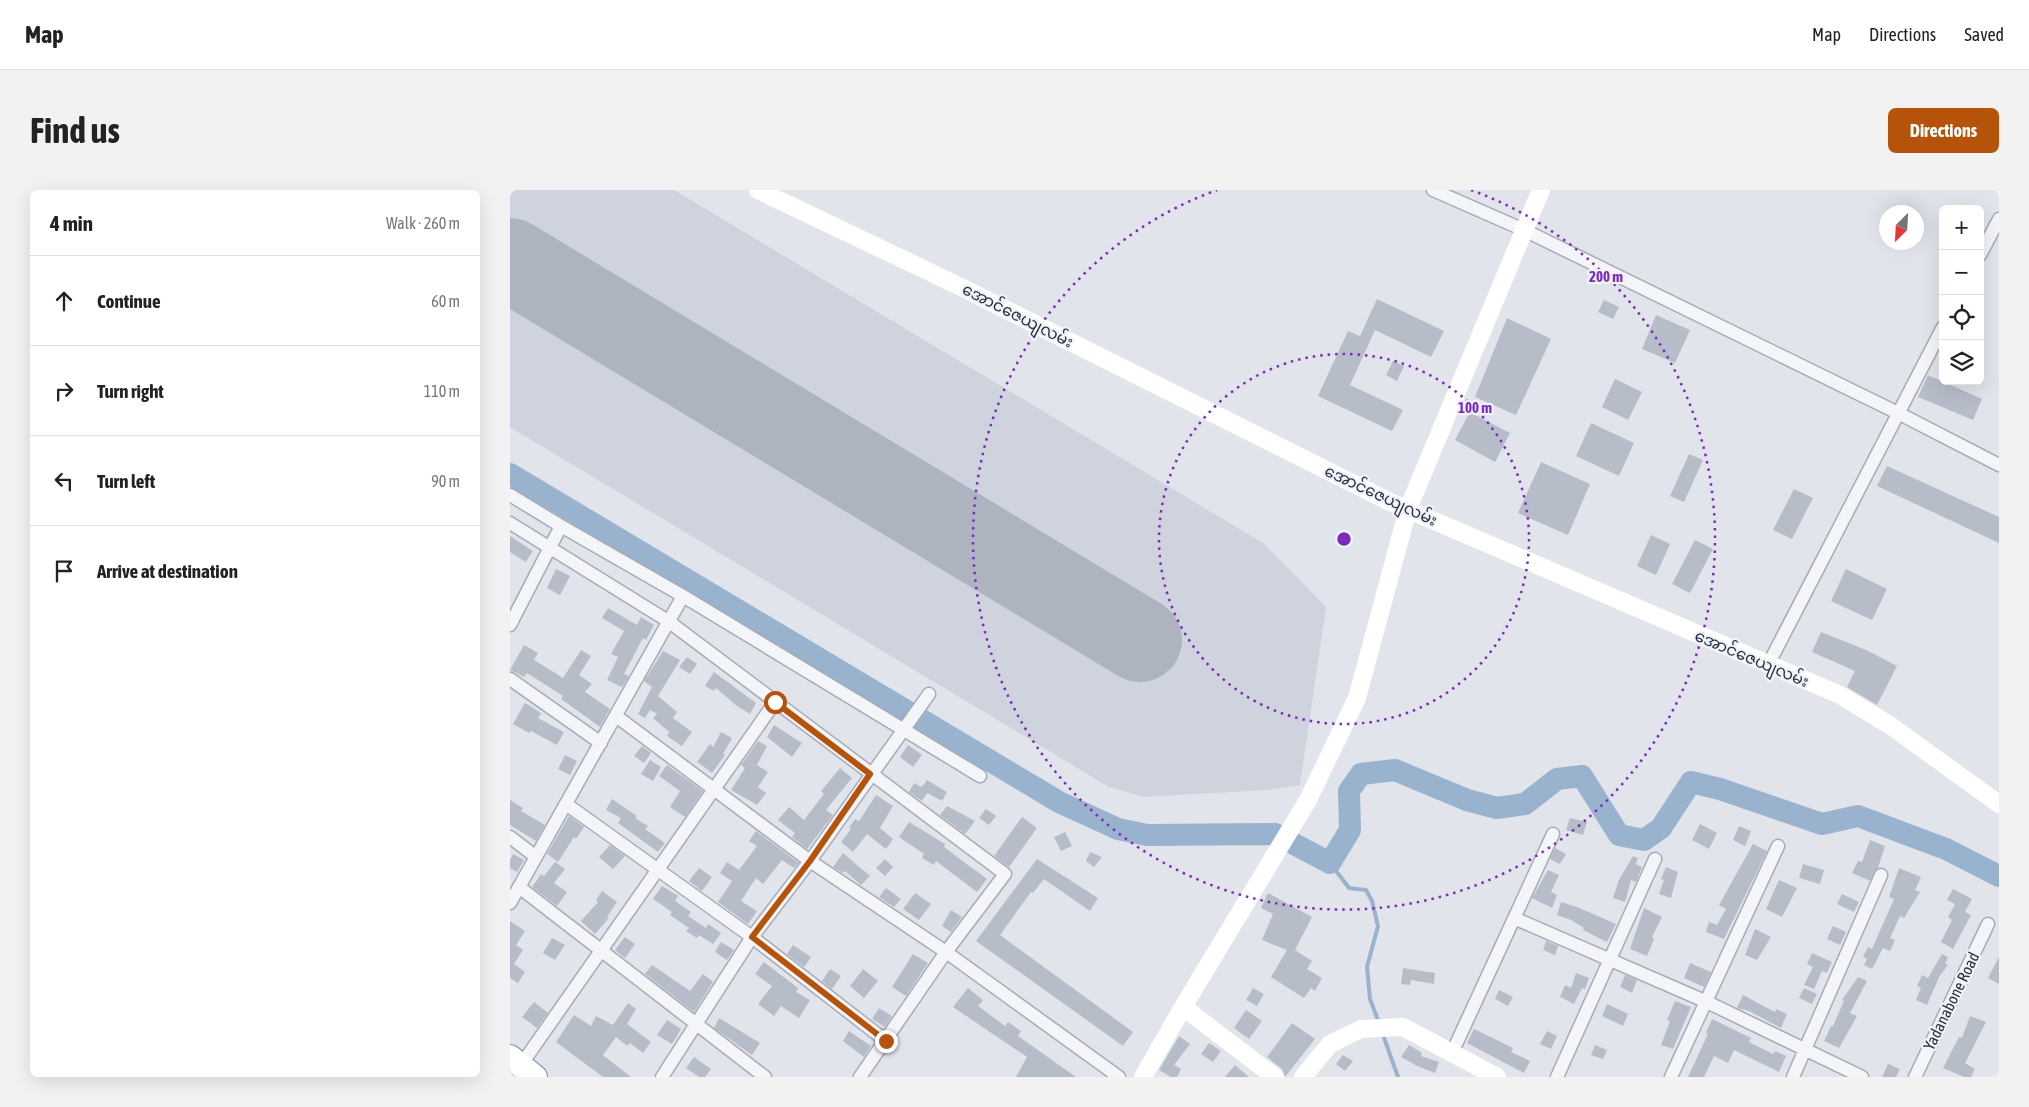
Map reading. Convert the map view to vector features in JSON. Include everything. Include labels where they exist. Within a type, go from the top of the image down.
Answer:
[{"type":"street","name":"အောင်ဇေယျလမ်း","points":[[758,190],[963,288],[1408,509],[1840,695],[1891,726],[1999,804]]},
{"type":"street","points":[[1433,190],[1524,230],[1898,413],[1999,465]]},
{"type":"street","points":[[1143,1077],[1308,800],[1357,698],[1408,509],[1542,190]]},
{"type":"street","points":[[1983,250],[1999,219]]},
{"type":"street","points":[[1768,665],[1939,335]]},
{"type":"street","points":[[510,495],[683,596],[980,776]]},
{"type":"street","points":[[510,523],[668,622],[1005,874],[946,952],[860,1077]]},
{"type":"street","points":[[510,624],[561,526]]},
{"type":"street","points":[[510,903],[683,596]]},
{"type":"street","points":[[510,679],[600,743]]},
{"type":"street","points":[[662,1077],[752,937],[810,861],[928,694]]},
{"type":"street","points":[[522,1066],[600,950],[775,702]]},
{"type":"street","points":[[616,716],[810,861],[946,952],[1119,1077]]},
{"type":"street","points":[[566,804],[657,871],[752,937],[886,1041]]},
{"type":"street","points":[[1452,1053],[1553,834]]},
{"type":"street","points":[[510,837],[536,856]]},
{"type":"street","points":[[1671,1077],[1778,846]]},
{"type":"street","points":[[1557,1077],[1655,859]]},
{"type":"street","points":[[1793,1077],[1881,875]]},
{"type":"street","points":[[519,887],[765,1077]]},
{"type":"street","points":[[1514,918],[1707,1002],[1862,1077]]},
{"type":"street","name":"Yadanabone Road","points":[[1915,1077],[1988,924]]},
{"type":"street","points":[[1184,1007],[1275,1077]]},
{"type":"street","points":[[1303,1077],[1330,1044],[1361,1029],[1382,1028],[1403,1028],[1497,1077]]},
{"type":"shaded area","points":[[510,190],[674,190],[1263,543],[1326,607],[1300,785],[1267,790],[1144,797],[1109,787],[510,427]]},
{"type":"building","points":[[1377,299],[1444,331],[1431,357],[1375,330],[1350,385],[1403,410],[1392,431],[1318,396],[1348,331],[1360,336]]},
{"type":"building","points":[[1604,300],[1619,307],[1613,319],[1598,312]]},
{"type":"building","points":[[1656,315],[1690,330],[1675,363],[1642,349]]},
{"type":"building","points":[[1507,318],[1551,339],[1516,415],[1475,397]]},
{"type":"building","points":[[1393,361],[1404,366],[1397,381],[1386,375]]},
{"type":"building","points":[[1928,375],[1939,380],[1939,385],[1950,385],[1982,399],[1973,420],[1918,397]]},
{"type":"building","points":[[1615,379],[1642,392],[1628,420],[1602,407]]},
{"type":"building","points":[[1470,412],[1510,433],[1495,462],[1455,440]]},
{"type":"building","points":[[1591,423],[1634,443],[1619,476],[1576,456]]},
{"type":"building","points":[[1689,454],[1703,460],[1684,502],[1670,496]]},
{"type":"building","points":[[1541,462],[1590,484],[1568,535],[1518,513]]},
{"type":"building","points":[[1887,466],[1999,517],[1999,543],[1877,486]]},
{"type":"building","points":[[1794,489],[1813,498],[1792,539],[1773,530]]},
{"type":"building","points":[[1651,535],[1670,544],[1656,575],[1637,566]]},
{"type":"building","points":[[510,536],[533,551],[526,562],[510,552]]},
{"type":"building","points":[[1695,540],[1713,549],[1690,593],[1672,584]]},
{"type":"building","points":[[556,569],[570,576],[560,595],[547,588]]},
{"type":"building","points":[[1846,569],[1887,589],[1872,620],[1831,601]]},
{"type":"building","points":[[608,608],[637,625],[641,617],[654,625],[646,640],[643,638],[624,674],[629,676],[622,687],[607,680],[618,657],[611,654],[624,631],[602,618]]},
{"type":"building","points":[[1821,632],[1866,650],[1897,666],[1877,705],[1847,687],[1855,671],[1812,652]]},
{"type":"building","points":[[524,645],[538,653],[534,660],[563,678],[581,650],[591,656],[579,675],[592,684],[585,692],[610,709],[600,727],[561,699],[563,696],[527,673],[524,677],[510,670]]},
{"type":"building","points":[[663,651],[680,660],[658,696],[677,712],[673,718],[692,732],[682,746],[667,736],[669,732],[653,718],[657,714],[650,710],[645,718],[638,714],[652,687],[644,681]]},
{"type":"building","points":[[687,657],[697,664],[690,674],[679,667]]},
{"type":"building","points":[[714,672],[756,703],[750,714],[737,706],[716,688],[714,691],[705,686]]},
{"type":"building","points":[[525,703],[541,713],[538,718],[564,732],[557,745],[513,724]]},
{"type":"building","points":[[774,725],[802,743],[792,757],[767,737]]},
{"type":"building","points":[[721,732],[732,738],[723,754],[725,755],[712,773],[697,762],[710,744],[713,747]]},
{"type":"building","points":[[758,741],[767,746],[757,765],[768,772],[758,787],[766,793],[757,805],[731,790],[745,768],[741,765]]},
{"type":"building","points":[[908,745],[922,755],[913,767],[900,757]]},
{"type":"building","points":[[642,746],[651,753],[644,763],[634,756]]},
{"type":"building","points":[[565,755],[577,761],[570,775],[558,769]]},
{"type":"building","points":[[650,760],[661,767],[653,781],[641,774]]},
{"type":"building","points":[[667,765],[703,791],[685,817],[670,807],[680,791],[659,776]]},
{"type":"building","points":[[840,768],[852,778],[826,810],[833,815],[807,849],[792,837],[795,833],[778,820],[789,807],[804,820],[824,794],[821,791]]},
{"type":"building","points":[[927,780],[947,792],[942,801],[927,793],[922,801],[909,792],[914,783],[922,787]]},
{"type":"building","points":[[876,795],[893,806],[880,828],[893,839],[886,849],[867,834],[853,852],[841,842],[851,829],[849,828],[855,819],[859,821]]},
{"type":"building","points":[[612,799],[637,816],[635,818],[648,826],[645,829],[665,843],[658,852],[618,823],[621,818],[606,810]]},
{"type":"building","points":[[510,800],[523,808],[521,811],[545,825],[536,841],[510,825]]},
{"type":"building","points":[[947,806],[975,821],[965,834],[940,815]]},
{"type":"building","points":[[986,809],[996,816],[989,825],[979,818]]},
{"type":"building","points":[[569,816],[584,827],[576,839],[574,837],[558,862],[547,854]]},
{"type":"building","points":[[1022,817],[1037,828],[1009,867],[994,856]]},
{"type":"building","points":[[1570,818],[1587,822],[1583,835],[1566,830]]},
{"type":"building","points":[[909,822],[945,844],[944,847],[987,879],[977,892],[936,861],[934,865],[922,858],[924,854],[899,837]]},
{"type":"building","points":[[1700,824],[1717,833],[1709,849],[1692,840]]},
{"type":"building","points":[[1739,826],[1751,831],[1745,846],[1733,840]]},
{"type":"building","points":[[756,831],[799,863],[794,868],[782,860],[763,884],[756,878],[741,901],[757,911],[748,924],[718,902],[732,881],[720,873],[727,862],[739,870],[757,846],[749,841]]},
{"type":"building","points":[[1065,832],[1072,846],[1061,851],[1054,837]]},
{"type":"building","points":[[1870,840],[1885,846],[1878,868],[1870,881],[1852,873],[1858,861],[1862,862]]},
{"type":"building","points":[[1753,844],[1767,851],[1724,939],[1706,932],[1709,922],[1717,925],[1726,909],[1719,905]]},
{"type":"building","points":[[610,845],[625,856],[613,869],[599,857]]},
{"type":"building","points":[[1555,848],[1566,854],[1560,864],[1550,859]]},
{"type":"building","points":[[1090,852],[1102,857],[1094,867],[1086,861]]},
{"type":"building","points":[[843,853],[870,876],[861,885],[845,871],[843,873],[833,867]]},
{"type":"building","points":[[513,854],[524,860],[517,872],[510,868],[510,860]]},
{"type":"building","points":[[1633,856],[1638,858],[1636,864],[1642,867],[1636,882],[1631,880],[1625,902],[1613,898],[1619,880]]},
{"type":"building","points":[[885,859],[893,867],[885,876],[876,868]]},
{"type":"building","points":[[1037,859],[1098,898],[1090,911],[1044,879],[1033,893],[1031,892],[1000,935],[1133,1032],[1123,1046],[976,941]]},
{"type":"building","points":[[555,862],[565,869],[554,883],[567,892],[557,906],[532,887],[541,874],[544,876]]},
{"type":"building","points":[[1803,864],[1824,870],[1820,884],[1799,878]]},
{"type":"building","points":[[1666,867],[1678,872],[1671,898],[1659,894],[1664,880],[1661,879]]},
{"type":"building","points":[[699,868],[712,877],[702,891],[689,881]]},
{"type":"building","points":[[1899,868],[1921,877],[1915,890],[1920,892],[1904,918],[1900,916],[1890,938],[1895,940],[1890,951],[1883,948],[1872,969],[1864,965],[1867,959],[1863,957],[1868,947],[1872,949],[1894,899],[1889,897]]},
{"type":"building","points":[[1548,870],[1559,875],[1551,892],[1557,895],[1552,908],[1532,898]]},
{"type":"building","points":[[1779,880],[1797,888],[1782,917],[1766,909]]},
{"type":"building","points":[[662,886],[678,896],[675,901],[691,912],[688,916],[706,928],[708,924],[721,933],[713,944],[699,935],[697,938],[686,931],[689,928],[670,915],[672,912],[653,899]]},
{"type":"building","points":[[886,888],[901,899],[894,907],[879,897]]},
{"type":"building","points":[[1953,889],[1972,899],[1965,912],[1971,915],[1953,949],[1941,942],[1952,920],[1948,917],[1955,904],[1947,900]]},
{"type":"building","points":[[602,891],[617,902],[607,917],[609,918],[595,934],[581,921],[598,902],[596,900]]},
{"type":"building","points":[[915,893],[931,904],[919,920],[903,909]]},
{"type":"building","points":[[1268,893],[1312,917],[1295,950],[1312,961],[1307,969],[1322,978],[1315,991],[1311,988],[1304,998],[1271,977],[1287,950],[1262,940],[1273,914],[1261,908]]},
{"type":"building","points":[[1842,894],[1859,902],[1854,912],[1837,904]]},
{"type":"building","points":[[1561,902],[1616,924],[1607,942],[1583,930],[1584,928],[1571,920],[1557,915]]},
{"type":"building","points":[[1644,908],[1662,917],[1652,937],[1654,939],[1647,956],[1630,949]]},
{"type":"building","points":[[951,910],[962,917],[951,932],[942,926]]},
{"type":"building","points":[[510,921],[525,931],[516,945],[523,950],[514,964],[525,972],[518,983],[510,978]]},
{"type":"building","points":[[1833,926],[1846,932],[1840,945],[1827,939]]},
{"type":"building","points":[[1755,929],[1771,937],[1757,960],[1745,955]]},
{"type":"building","points":[[625,937],[635,944],[625,958],[615,950]]},
{"type":"building","points":[[552,938],[565,945],[555,960],[543,953]]},
{"type":"building","points":[[1546,941],[1558,946],[1555,955],[1543,950]]},
{"type":"building","points":[[721,942],[734,950],[727,960],[715,952]]},
{"type":"building","points":[[793,945],[811,957],[804,967],[787,954]]},
{"type":"building","points":[[1812,953],[1832,962],[1827,973],[1822,971],[1814,989],[1804,985],[1813,967],[1807,964]]},
{"type":"building","points":[[913,954],[928,963],[906,996],[892,987]]},
{"type":"building","points":[[1942,954],[1948,957],[1945,964],[1948,965],[1939,977],[1927,1005],[1916,1000],[1921,988],[1917,986],[1922,975],[1928,978]]},
{"type":"building","points":[[1999,957],[1999,984],[1988,978]]},
{"type":"building","points":[[764,962],[798,988],[796,992],[810,1000],[799,1018],[781,1006],[774,1016],[758,1004],[772,986],[755,974]]},
{"type":"building","points":[[1690,963],[1711,972],[1704,987],[1684,978]]},
{"type":"building","points":[[652,965],[690,991],[703,974],[713,982],[694,1012],[645,974]]},
{"type":"building","points":[[1403,968],[1435,973],[1434,984],[1411,980],[1410,985],[1401,984]]},
{"type":"building","points":[[830,969],[841,976],[832,989],[822,981]]},
{"type":"building","points":[[863,969],[878,981],[864,998],[850,986]]},
{"type":"building","points":[[1576,973],[1589,978],[1585,989],[1582,988],[1574,1004],[1560,997],[1565,985],[1571,988]]},
{"type":"building","points":[[1625,975],[1637,980],[1632,993],[1620,987]]},
{"type":"building","points":[[1858,977],[1867,981],[1850,1013],[1857,1016],[1839,1048],[1824,1041],[1844,1001],[1842,1000]]},
{"type":"building","points":[[968,988],[983,1000],[978,1006],[1005,1026],[1008,1022],[1021,1031],[1018,1036],[1076,1077],[1016,1077],[1027,1057],[953,1007]]},
{"type":"building","points":[[1253,988],[1264,994],[1257,1006],[1246,1000]]},
{"type":"building","points":[[1804,988],[1817,994],[1812,1004],[1799,998]]},
{"type":"building","points":[[1499,990],[1513,997],[1508,1006],[1495,999]]},
{"type":"building","points":[[1743,995],[1775,1012],[1776,1009],[1787,1014],[1781,1028],[1749,1011],[1737,1008]]},
{"type":"building","points":[[1675,1001],[1691,1007],[1673,1049],[1661,1045],[1670,1021],[1667,1020]]},
{"type":"building","points":[[534,1002],[548,1013],[537,1028],[522,1017]]},
{"type":"building","points":[[628,1003],[636,1009],[627,1024],[651,1042],[643,1053],[630,1043],[627,1046],[616,1037],[603,1055],[631,1077],[603,1077],[556,1042],[574,1015],[591,1026],[596,1016],[613,1025]]},
{"type":"building","points":[[1607,1004],[1628,1014],[1623,1026],[1602,1016]]},
{"type":"building","points":[[879,1008],[892,1016],[885,1027],[872,1019]]},
{"type":"building","points":[[1246,1010],[1262,1021],[1249,1039],[1234,1028]]},
{"type":"building","points":[[1970,1016],[1986,1022],[1965,1063],[1975,1069],[1971,1077],[1964,1077],[1943,1068],[1959,1037],[1962,1038]]},
{"type":"building","points":[[719,1018],[760,1043],[752,1055],[714,1028]]},
{"type":"building","points":[[1712,1019],[1751,1038],[1749,1042],[1773,1054],[1775,1051],[1786,1056],[1779,1072],[1734,1050],[1728,1063],[1714,1056],[1704,1077],[1688,1077],[1708,1034],[1706,1033]]},
{"type":"building","points":[[667,1020],[681,1029],[672,1044],[657,1035]]},
{"type":"building","points":[[1292,1023],[1315,1039],[1285,1077],[1282,1069],[1267,1057]]},
{"type":"building","points":[[1474,1029],[1513,1048],[1511,1052],[1530,1061],[1524,1073],[1467,1043]]},
{"type":"building","points":[[849,1031],[871,1046],[864,1057],[843,1041]]},
{"type":"building","points":[[1547,1031],[1557,1036],[1551,1049],[1540,1044]]},
{"type":"building","points":[[1179,1036],[1190,1044],[1174,1065],[1181,1069],[1177,1077],[1171,1077],[1159,1070]]},
{"type":"building","points":[[1209,1043],[1221,1051],[1213,1062],[1201,1054]]},
{"type":"building","points":[[1409,1045],[1422,1053],[1421,1056],[1439,1062],[1435,1073],[1401,1057]]},
{"type":"building","points":[[1595,1045],[1607,1050],[1603,1059],[1591,1055]]},
{"type":"building","points":[[1343,1055],[1353,1061],[1345,1071],[1336,1064]]},
{"type":"building","points":[[694,1057],[711,1069],[705,1077],[699,1077],[686,1068]]},
{"type":"building","points":[[1888,1064],[1900,1069],[1896,1077],[1882,1077]]},
{"type":"building","points":[[1235,1065],[1249,1077],[1225,1077]]},
{"type":"waterway","points":[[510,474],[1059,802],[1118,829],[1147,835],[1275,834],[1330,863],[1350,830],[1349,791],[1361,774],[1395,770],[1467,800],[1497,808],[1525,804],[1557,779],[1582,776],[1619,835],[1644,840],[1661,828],[1691,782],[1720,789],[1822,824],[1858,816],[1946,849],[1999,876]]},
{"type":"waterway","points":[[1330,863],[1349,888],[1366,890],[1372,901],[1378,926],[1367,967],[1370,999],[1379,1023]]},
{"type":"waterway","points":[[1382,1032],[1398,1077]]},
{"type":"runway","points":[[510,260],[1140,640]]},
{"type":"route","points":[[775,702],[870,774],[810,861],[752,937],[886,1041]]}]
